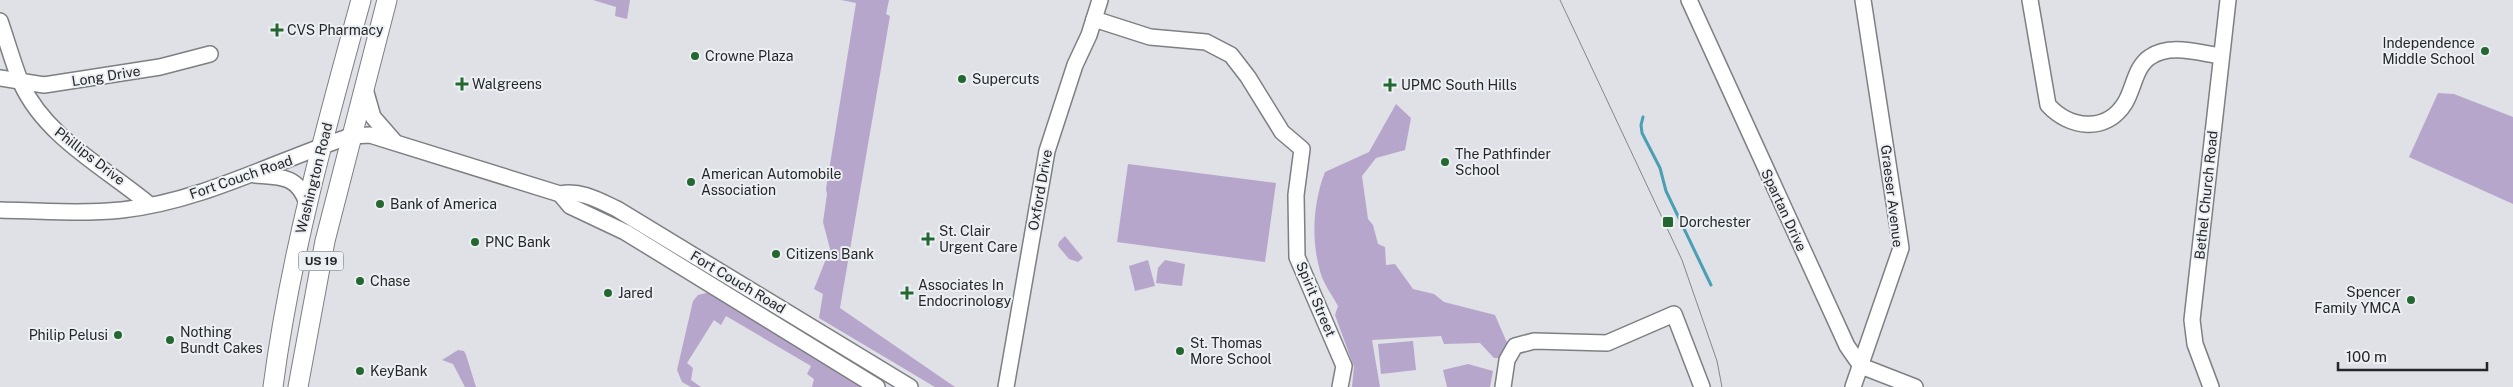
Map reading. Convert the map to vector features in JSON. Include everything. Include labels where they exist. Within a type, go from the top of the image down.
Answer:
[{"type":"main road","name":"Washington Road","points":[[273,387],[286,299],[307,203],[361,0]]},
{"type":"main road","name":"Washington Road","points":[[298,387],[315,285],[351,136],[387,0]]},
{"type":"street","name":"Oxford Drive","points":[[1006,387],[1046,151],[1075,65],[1100,0]]},
{"type":"street","name":"Spartan Drive","points":[[1689,0],[1847,346],[1861,366]]},
{"type":"street","name":"Graeser Avenue","points":[[1853,387],[1901,248],[1863,0]]},
{"type":"street","points":[[2030,0],[2048,105],[2058,116],[2070,123],[2088,125],[2102,122],[2115,114],[2125,103],[2141,68],[2149,57],[2160,52],[2171,49],[2221,56]]},
{"type":"street","name":"Bethel Church Road","points":[[2211,387],[2195,344],[2192,320],[2228,0]]},
{"type":"street","name":"Spirit Street","points":[[1094,19],[1150,37],[1206,42],[1231,55],[1248,77],[1282,132],[1302,149],[1296,195],[1297,257],[1344,366],[1340,387]]},
{"type":"street","name":"Phillips Drive","points":[[0,21],[21,83],[35,106],[63,137],[150,205]]},
{"type":"street","name":"Long Drive","points":[[0,78],[21,83],[44,85],[160,67],[210,54]]},
{"type":"street","points":[[364,87],[373,117],[394,141]]},
{"type":"street","name":"Fort Couch Road","points":[[0,210],[97,212],[150,205],[214,188],[323,145],[351,136],[366,134],[394,141],[560,194],[574,191],[584,194],[636,219],[910,387]]},
{"type":"street","points":[[251,174],[286,178],[294,182],[300,187],[307,203]]},
{"type":"street","name":"Fort Couch Road","points":[[560,194],[570,206],[625,232],[878,387]]},
{"type":"street","points":[[1503,387],[1507,360],[1515,346],[1534,341],[1607,343],[1674,314],[1702,387]]},
{"type":"street","points":[[1861,366],[1915,387]]},
{"type":"shaded area","points":[[593,0],[630,0],[627,19],[615,16],[616,7]]},
{"type":"shaded area","points":[[841,0],[889,0],[886,14],[890,16],[840,308],[955,387],[935,387],[819,318],[823,294],[814,289],[830,249],[823,222],[826,189],[856,3]]},
{"type":"shaded area","points":[[2438,93],[2454,94],[2513,117],[2513,204],[2409,157]]},
{"type":"shaded area","points":[[1396,104],[1411,118],[1405,150],[1376,158],[1362,176],[1368,219],[1373,225],[1378,244],[1385,247],[1386,265],[1395,264],[1413,289],[1434,294],[1444,302],[1495,315],[1508,345],[1503,358],[1494,358],[1480,343],[1444,344],[1441,336],[1372,340],[1380,387],[1352,387],[1354,367],[1335,315],[1338,306],[1323,280],[1317,259],[1314,234],[1318,196],[1325,172],[1369,152]]},
{"type":"shaded area","points":[[1128,164],[1276,183],[1265,262],[1117,242]]},
{"type":"shaded area","points":[[1065,236],[1083,258],[1078,262],[1069,259],[1058,246]]},
{"type":"shaded area","points":[[1148,260],[1155,286],[1135,291],[1129,266]]},
{"type":"shaded area","points":[[1165,260],[1185,264],[1182,286],[1156,283],[1158,268]]},
{"type":"shaded area","points":[[712,294],[866,387],[812,387],[814,379],[807,374],[811,366],[726,316],[721,325],[714,320],[687,363],[693,368],[691,380],[701,387],[691,387],[682,382],[677,370],[693,301],[698,295]]},
{"type":"shaded area","points":[[1413,341],[1416,370],[1381,374],[1378,344]]},
{"type":"shaded area","points":[[458,350],[464,351],[466,355],[476,387],[465,387],[453,364],[442,360]]},
{"type":"shaded area","points":[[1468,364],[1493,371],[1490,387],[1447,387],[1443,370]]},
{"type":"waterway","points":[[1643,117],[1642,133],[1660,168],[1666,191],[1711,285]]},
{"type":"tram line","points":[[1560,0],[1682,260],[1717,361],[1722,387]]},
{"type":"place","name":"CVS Pharmacy","points":[[277,30]]},
{"type":"place","name":"Independence Middle School","points":[[2485,51]]},
{"type":"place","name":"Crowne Plaza","points":[[695,56]]},
{"type":"place","name":"Supercuts","points":[[962,79]]},
{"type":"place","name":"Walgreens","points":[[462,84]]},
{"type":"place","name":"UPMC South Hills","points":[[1390,85]]},
{"type":"place","name":"The Pathfinder School","points":[[1445,162]]},
{"type":"place","name":"American Automobile Association","points":[[691,182]]},
{"type":"place","name":"Bank of America","points":[[380,204]]},
{"type":"place","name":"Dorchester","points":[[1668,222]]},
{"type":"place","name":"St. Clair Urgent Care","points":[[928,239]]},
{"type":"place","name":"PNC Bank","points":[[475,242]]},
{"type":"place","name":"Citizens Bank","points":[[776,254]]},
{"type":"place","name":"Chase","points":[[360,281]]},
{"type":"place","name":"Jared","points":[[608,293]]},
{"type":"place","name":"Associates In Endocrinology","points":[[907,293]]},
{"type":"place","name":"Spencer Family YMCA","points":[[2411,300]]},
{"type":"place","name":"Philip Pelusi","points":[[118,335]]},
{"type":"place","name":"Nothing Bundt Cakes","points":[[170,340]]},
{"type":"place","name":"St. Thomas More School","points":[[1180,351]]},
{"type":"place","name":"KeyBank","points":[[360,371]]}]
